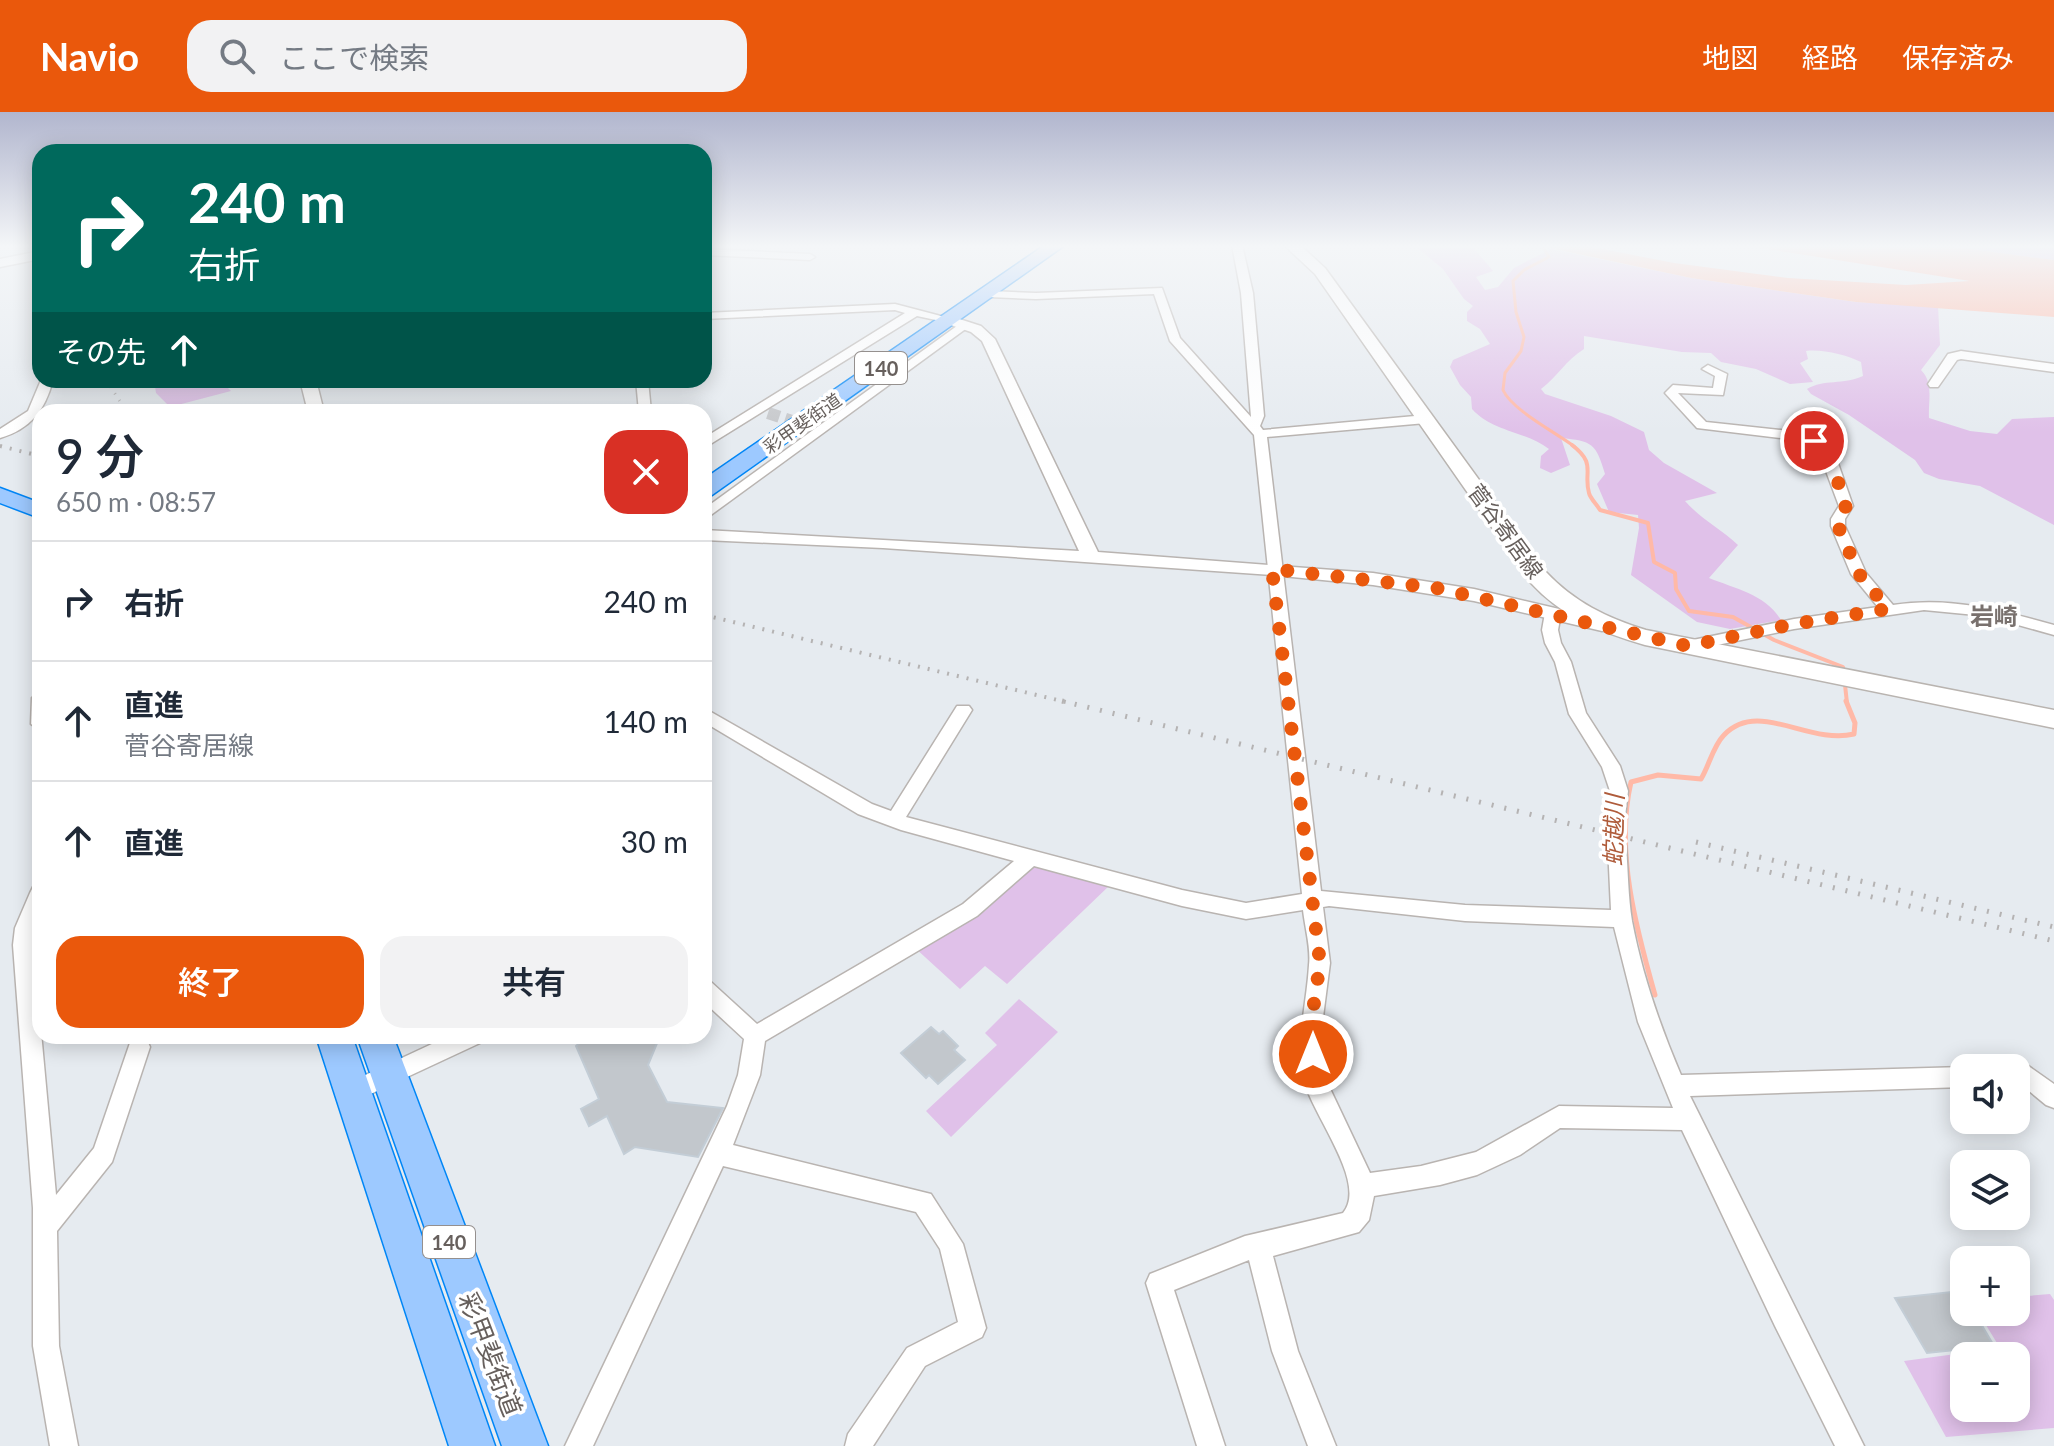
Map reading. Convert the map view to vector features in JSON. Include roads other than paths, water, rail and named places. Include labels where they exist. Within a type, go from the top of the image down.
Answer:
[{"type":"highway","name":"彩甲斐街道","points":[[712,459],[929,307]]},
{"type":"highway","name":"彩甲斐街道","points":[[712,485],[958,322],[974,307]]},
{"type":"highway","points":[[0,495],[32,508]]},
{"type":"highway","name":"彩甲斐街道","points":[[340,1044],[371,1082],[525,1446]]},
{"type":"highway","name":"彩甲斐街道","points":[[374,1044],[371,1082],[472,1446]]},
{"type":"main road","name":"菅谷寄居線","points":[[1346,307],[1549,591],[1561,602],[1602,625],[1688,646],[2054,719]]},
{"type":"street","points":[[712,316],[890,307]]},
{"type":"street","points":[[896,307],[958,322],[982,332],[988,339],[1091,557]]},
{"type":"street","points":[[1164,307],[1174,339],[1257,430]]},
{"type":"street","points":[[1211,1446],[1159,1283],[1245,1248],[1350,1223],[1360,1211],[1363,1185],[1314,1078],[1312,1017],[1320,963],[1272,569],[1248,307]]},
{"type":"street","points":[[712,440],[764,411],[921,312]]},
{"type":"street","points":[[712,510],[958,322]]},
{"type":"street","points":[[1934,384],[1952,357],[1961,355],[2054,368]]},
{"type":"street","points":[[1708,369],[1721,374],[1719,392],[1673,389],[1671,393],[1702,425],[1781,434],[1814,441],[1827,449],[1846,506],[1838,519],[1838,526],[1859,574],[1888,609]]},
{"type":"street","points":[[0,434],[32,413]]},
{"type":"street","points":[[1257,430],[1426,419]]},
{"type":"street","points":[[712,535],[1272,569],[1436,588],[1602,625]]},
{"type":"street","points":[[1688,646],[1794,624],[1924,605],[2016,617],[2054,630]]},
{"type":"street","points":[[1553,613],[1550,630],[1553,643],[1563,662],[1578,714],[1611,766],[1619,791],[1618,812]]},
{"type":"street","points":[[895,820],[963,710]]},
{"type":"street","points":[[712,719],[865,809],[1029,859],[1182,898],[1246,911],[1314,899],[1465,913],[1622,919]]},
{"type":"street","points":[[1617,846],[1622,919],[1651,1025],[1689,1119],[1850,1446]]},
{"type":"street","points":[[755,1036],[970,910],[1029,859]]},
{"type":"street","points":[[32,912],[25,928],[23,945],[45,1227],[46,1346],[64,1446]]},
{"type":"street","points":[[712,996],[755,1036]]},
{"type":"street","points":[[579,1446],[717,1153],[749,1075],[755,1036]]},
{"type":"street","points":[[371,1082],[454,1044]]},
{"type":"street","points":[[45,1227],[104,1154],[139,1047]]},
{"type":"street","points":[[1675,1086],[1950,1077]]},
{"type":"street","points":[[2030,1078],[2054,1098]]},
{"type":"street","points":[[1363,1185],[1413,1181],[1448,1173],[1512,1147],[1548,1121],[1559,1117],[1689,1119]]},
{"type":"street","points":[[717,1153],[923,1202],[951,1244],[973,1328],[916,1357],[858,1444]]},
{"type":"street","points":[[1258,1247],[1285,1351],[1322,1446]]},
{"type":"waterway","name":"蛇越川","points":[[1516,307],[1524,337],[1521,351],[1505,373],[1503,390],[1524,413],[1572,445]]},
{"type":"waterway","name":"蛇越川","points":[[1572,445],[1587,463],[1589,493],[1600,510],[1648,523],[1654,562],[1675,573],[1676,589],[1689,611],[1733,617],[1774,640],[1843,667],[1847,703]]},
{"type":"waterway","name":"蛇越川","points":[[1655,995],[1630,889],[1625,835],[1631,782],[1658,775],[1701,779],[1724,735],[1737,725],[1752,721],[1819,734],[1854,734],[1855,723],[1846,701]]},
{"type":"tunnel","points":[[768,413],[810,427]]},
{"type":"railway","points":[[111,388],[122,404]]},
{"type":"railway","points":[[5,447],[0,446],[32,454]]},
{"type":"railway","points":[[712,617],[1070,703]]},
{"type":"railway","points":[[1062,701],[2054,941]]},
{"type":"railway","points":[[1696,842],[2054,927]]},
{"type":"district","name":"岩崎","points":[[1994,615]]}]
